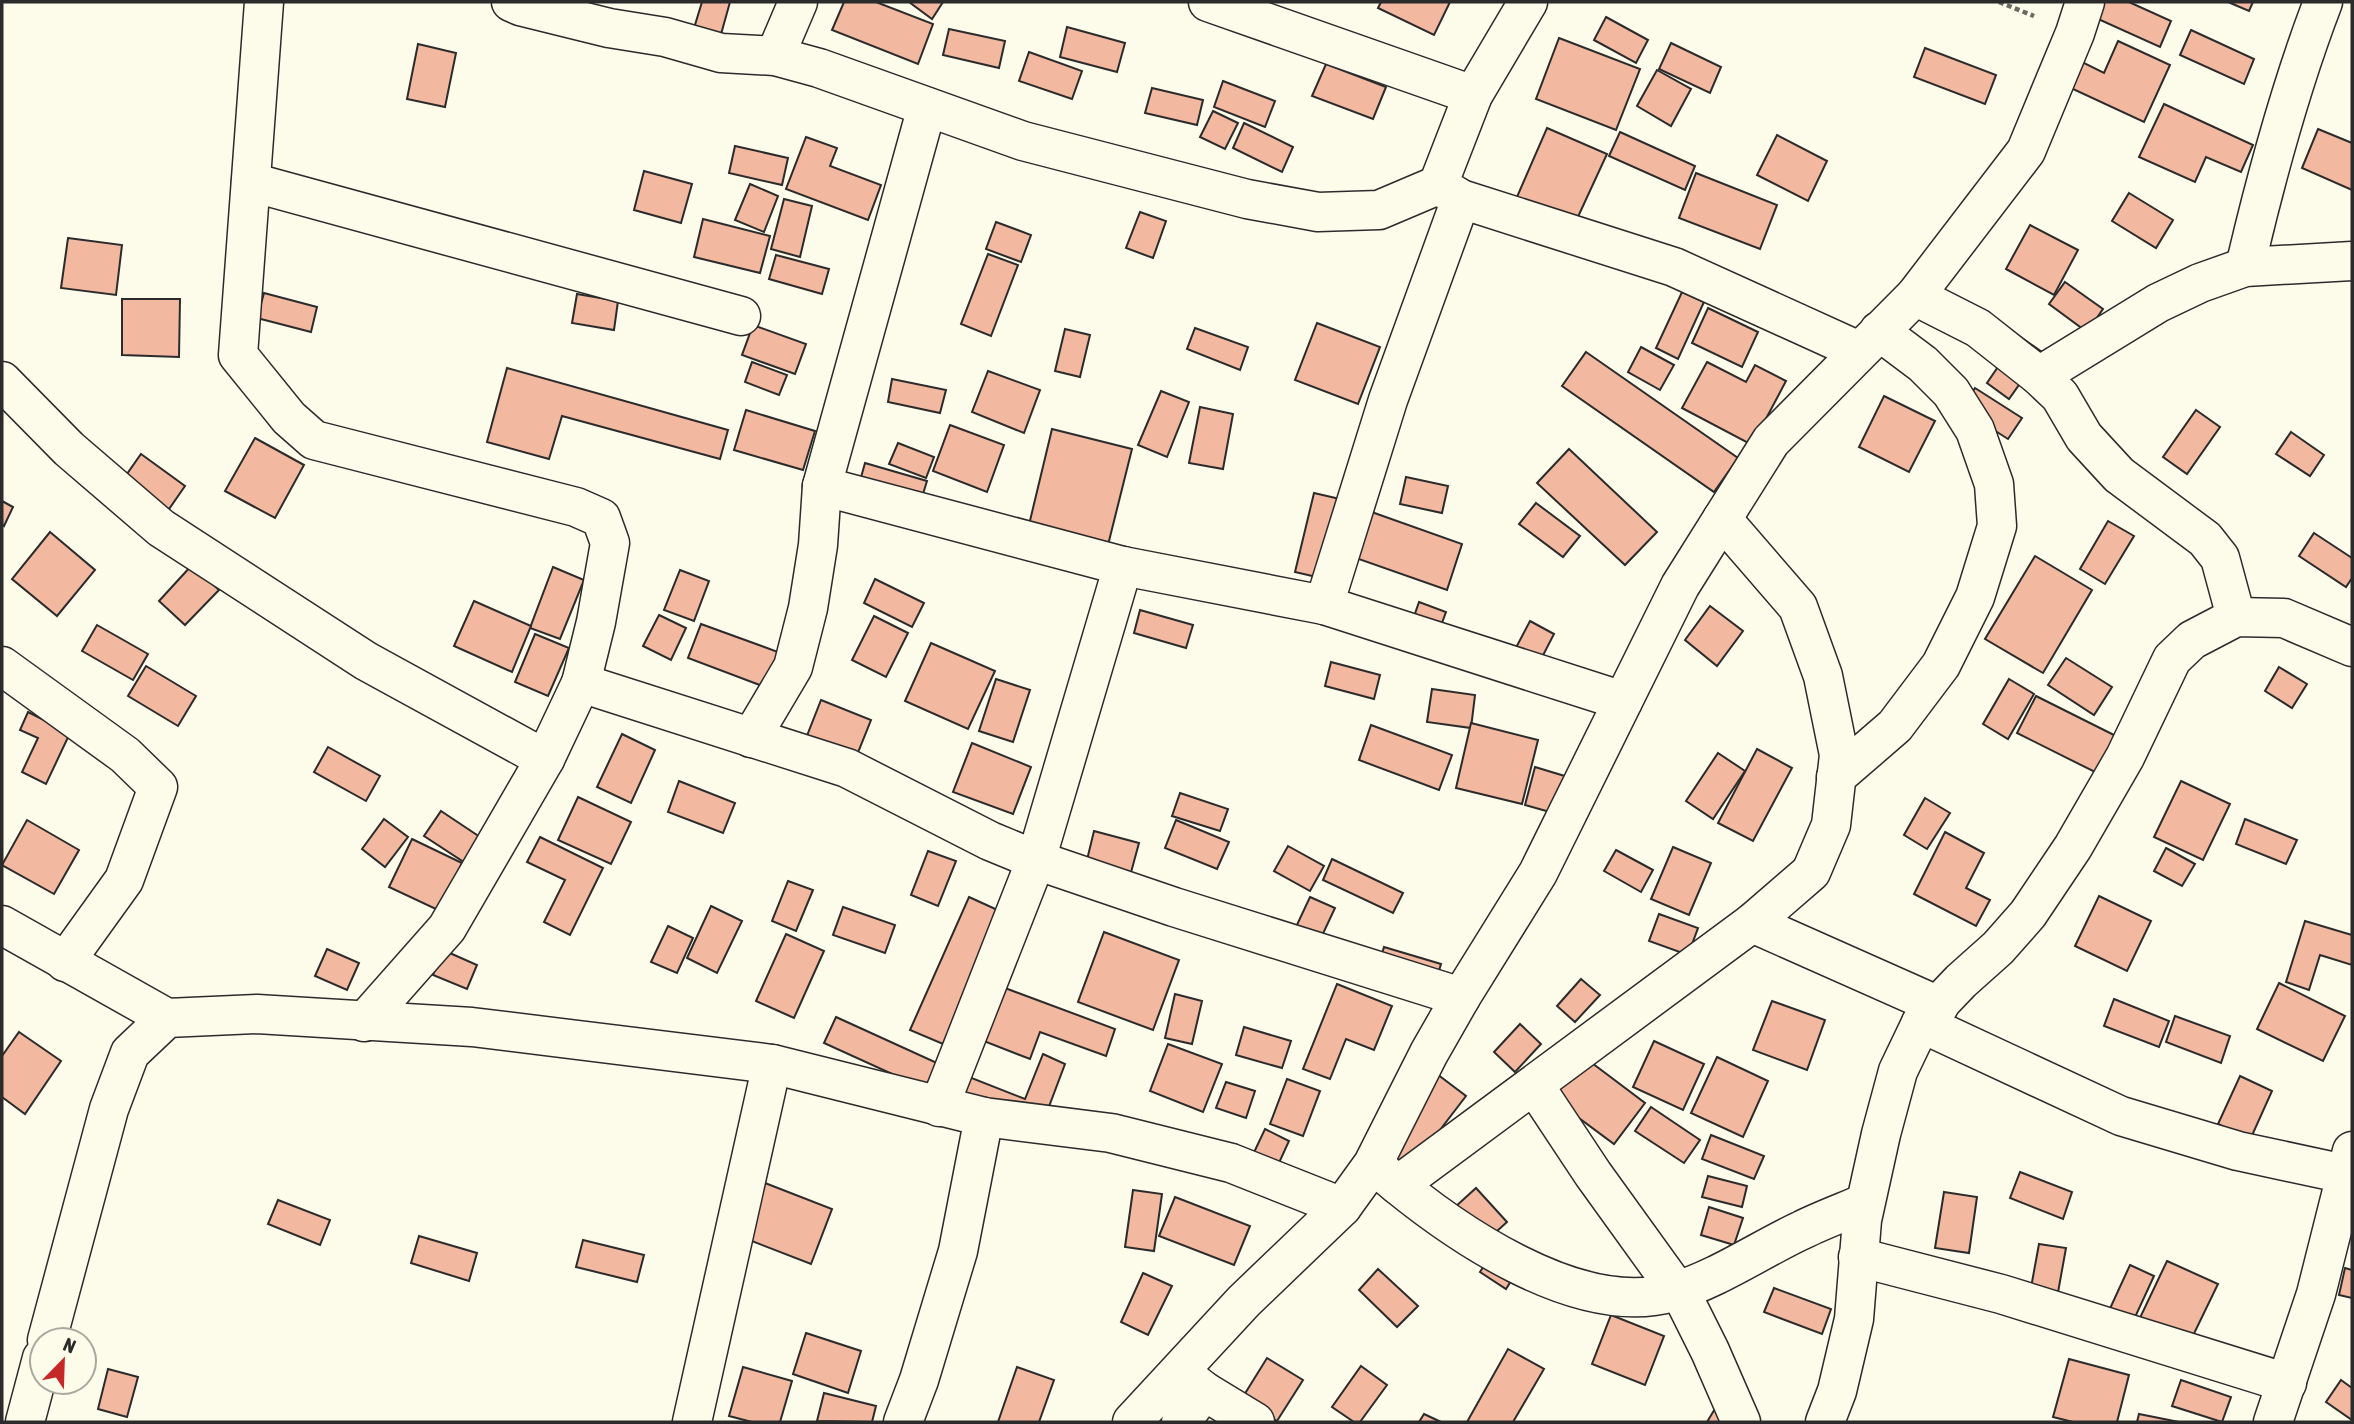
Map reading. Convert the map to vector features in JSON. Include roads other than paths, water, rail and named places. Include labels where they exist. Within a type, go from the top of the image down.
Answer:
[{"type":"street","points":[[264,2],[238,355],[289,418],[314,440],[576,507],[601,517],[610,543],[596,622],[580,683],[545,759],[447,928],[364,1022]]},
{"type":"street","points":[[512,2],[583,22],[665,37],[721,53],[775,56],[819,68],[1023,141],[1247,199],[1318,212],[1379,210],[1450,192],[1674,267],[1923,364],[1951,392],[1975,430],[1994,484],[1997,526],[1975,597],[1941,665],[1895,726],[1836,777]]},
{"type":"street","points":[[775,56],[798,2]]},
{"type":"street","points":[[1208,2],[1472,94]]},
{"type":"street","points":[[1324,605],[1450,192],[1472,94],[1528,2]]},
{"type":"street","points":[[1386,1175],[1429,1053],[1538,873],[1680,586],[1771,441],[1915,296],[2025,151],[2085,2]]},
{"type":"street","points":[[2245,267],[2265,181],[2323,2]]},
{"type":"street","points":[[751,738],[793,667],[810,595],[818,545],[822,486],[927,107]]},
{"type":"street","points":[[251,182],[741,316]]},
{"type":"street","points":[[2039,376],[2158,303],[2200,283],[2245,267],[2352,261]]},
{"type":"street","points":[[1915,296],[1978,328],[2039,376],[2060,396],[2084,437],[2119,475],[2206,539],[2220,558],[2236,617]]},
{"type":"street","points":[[2,382],[69,449],[161,528],[366,661],[545,759]]},
{"type":"street","points":[[822,486],[1123,566],[1324,605],[1623,701]]},
{"type":"street","points":[[1181,1422],[1192,1381],[1244,1301],[1342,1207],[1386,1175],[1534,1085],[1752,923],[1811,873],[1831,825],[1839,755],[1823,676],[1798,607],[1722,519]]},
{"type":"street","points":[[939,1107],[1036,860],[1123,566]]},
{"type":"street","points":[[1825,1422],[1837,1391],[1854,1319],[1865,1203],[1898,1071],[1930,1015],[2028,914],[2058,870],[2125,757],[2172,659],[2192,639],[2236,617],[2284,618],[2352,648]]},
{"type":"street","points":[[2,666],[125,755],[158,787],[124,880],[65,962]]},
{"type":"street","points":[[580,683],[847,768],[990,842],[1036,860],[1174,907],[1461,997]]},
{"type":"street","points":[[1752,923],[2121,1116],[2238,1151],[2349,1161],[2316,1294],[2273,1422]]},
{"type":"street","points":[[2,925],[167,1018],[257,1014],[472,1027],[772,1064],[984,1117],[1111,1133],[1231,1163],[1342,1207]]},
{"type":"street","points":[[51,1326],[109,1109],[130,1053],[167,1018]]},
{"type":"street","points":[[692,1422],[772,1064]]},
{"type":"street","points":[[1534,1085],[1593,1174],[1686,1303],[1741,1422]]},
{"type":"street","points":[[903,1422],[919,1380],[958,1251],[984,1117]]},
{"type":"street","points":[[1386,1175],[1482,1246],[1569,1285],[1621,1298],[1664,1295],[1677,1291],[1801,1230],[1865,1203]]},
{"type":"street","points":[[1858,1257],[2001,1294],[2287,1383]]},
{"type":"street","points":[[1132,1422],[1192,1381]]},
{"type":"street","points":[[1192,1381],[1255,1422]]},
{"type":"street","points":[[25,1422],[32,1396]]}]
